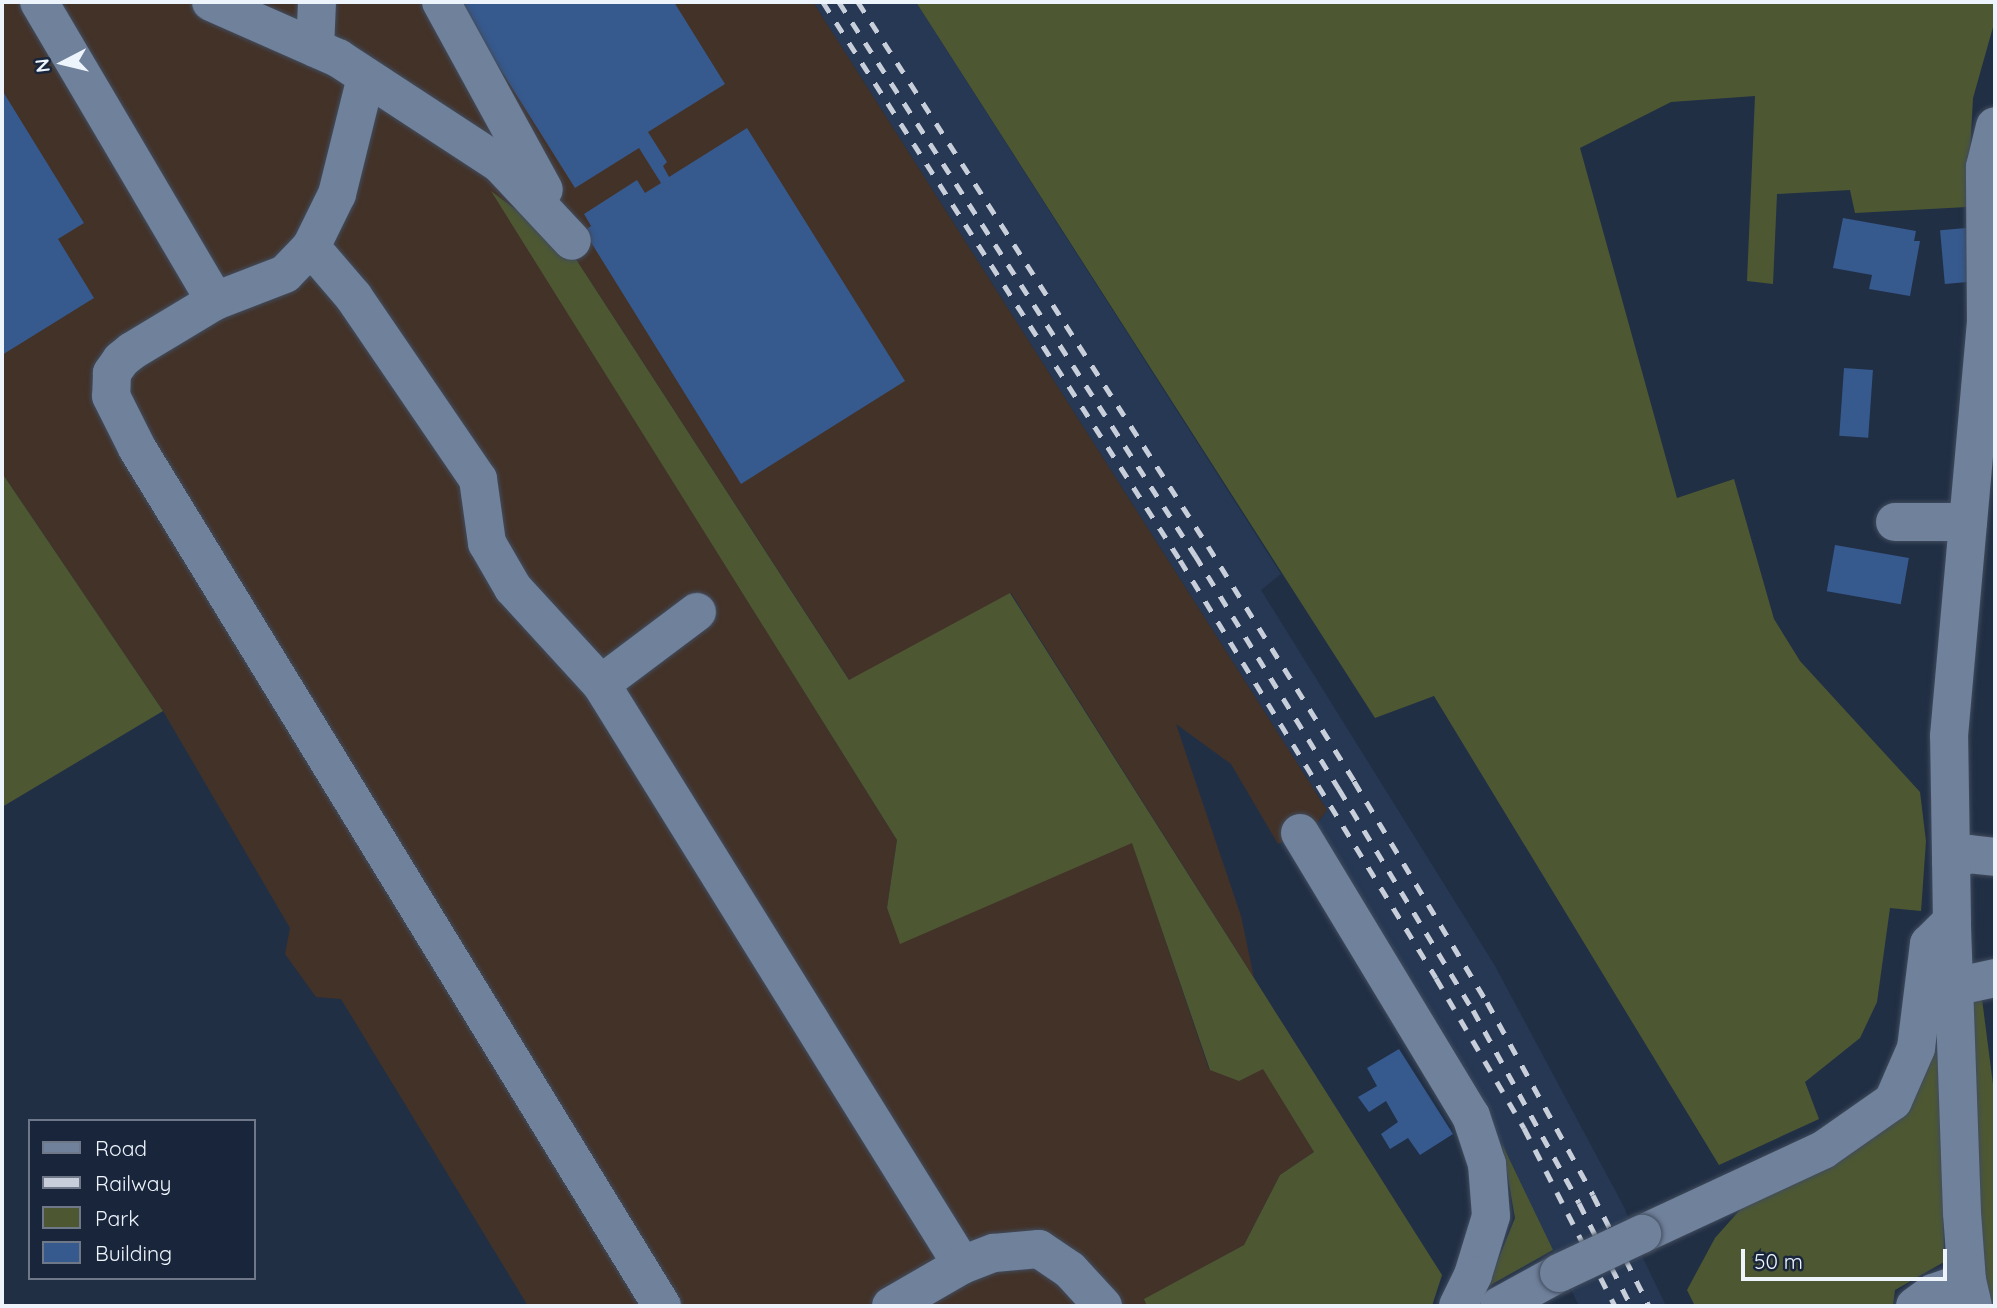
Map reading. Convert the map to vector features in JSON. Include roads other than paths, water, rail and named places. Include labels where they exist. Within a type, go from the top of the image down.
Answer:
[{"type":"street","points":[[39,2],[215,301]]},
{"type":"street","points":[[211,2],[315,48],[366,77],[500,164],[572,242],[441,2]]},
{"type":"street","points":[[315,48],[317,2]]},
{"type":"street","points":[[366,77],[337,194],[311,247],[285,274],[215,301],[121,360],[111,382],[111,396],[116,411],[662,1306]]},
{"type":"street","points":[[1915,1306],[1933,1293],[1970,1294],[1954,987],[1949,736],[1980,565],[1968,523],[1991,275],[1985,167],[1995,126]]},
{"type":"street","points":[[311,247],[353,296],[478,479],[487,543],[513,588],[601,684],[962,1265]]},
{"type":"street","points":[[1895,522],[1968,523]]},
{"type":"street","points":[[601,684],[697,612]]},
{"type":"street","points":[[1300,833],[1471,1116],[1488,1164],[1491,1216],[1473,1275],[1458,1306]]},
{"type":"street","points":[[1951,862],[1968,854],[1995,857]]},
{"type":"street","points":[[1499,1306],[1559,1273],[1823,1150],[1893,1101],[1916,1048],[1929,944],[1952,921]]},
{"type":"street","points":[[1954,987],[1995,978]]},
{"type":"street","points":[[891,1306],[962,1265],[994,1253],[1040,1249],[1070,1269],[1103,1306]]},
{"type":"railway","points":[[823,2],[1180,560],[1436,978],[1524,1128],[1615,1306]]},
{"type":"railway","points":[[839,2],[1195,555],[1339,789],[1473,1010],[1579,1203],[1631,1306]]},
{"type":"railway","points":[[858,2],[1208,546],[1354,781],[1487,1002],[1593,1195],[1649,1306]]}]
